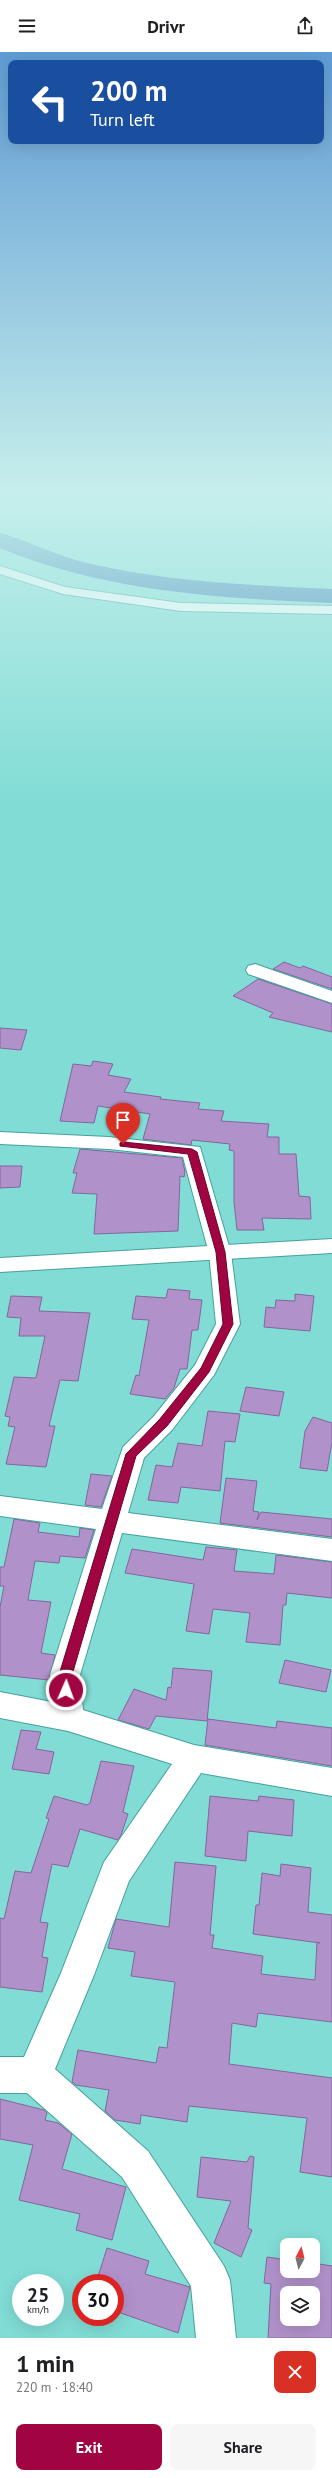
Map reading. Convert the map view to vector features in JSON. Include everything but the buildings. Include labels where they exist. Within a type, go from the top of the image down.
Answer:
[{"type":"street","points":[[102,596],[181,607],[332,610]]},
{"type":"street","points":[[255,970],[332,997]]},
{"type":"street","points":[[0,1138],[109,1143],[192,1152],[220,1252],[228,1324],[205,1369],[163,1423],[132,1454],[65,1675],[68,1718]]},
{"type":"street","points":[[0,1265],[332,1246]]},
{"type":"street","points":[[0,1506],[332,1550]]},
{"type":"street","points":[[0,1705],[68,1718],[194,1758],[332,1782]]},
{"type":"street","points":[[194,1758],[116,1873],[76,1975],[17,2075],[135,2164],[210,2280],[216,2338]]},
{"type":"waterway","points":[[325,596],[332,596]]},
{"type":"route","points":[[66,1690],[65,1675],[132,1454],[163,1423],[205,1369],[228,1324],[220,1252],[192,1152],[123,1144]]}]
